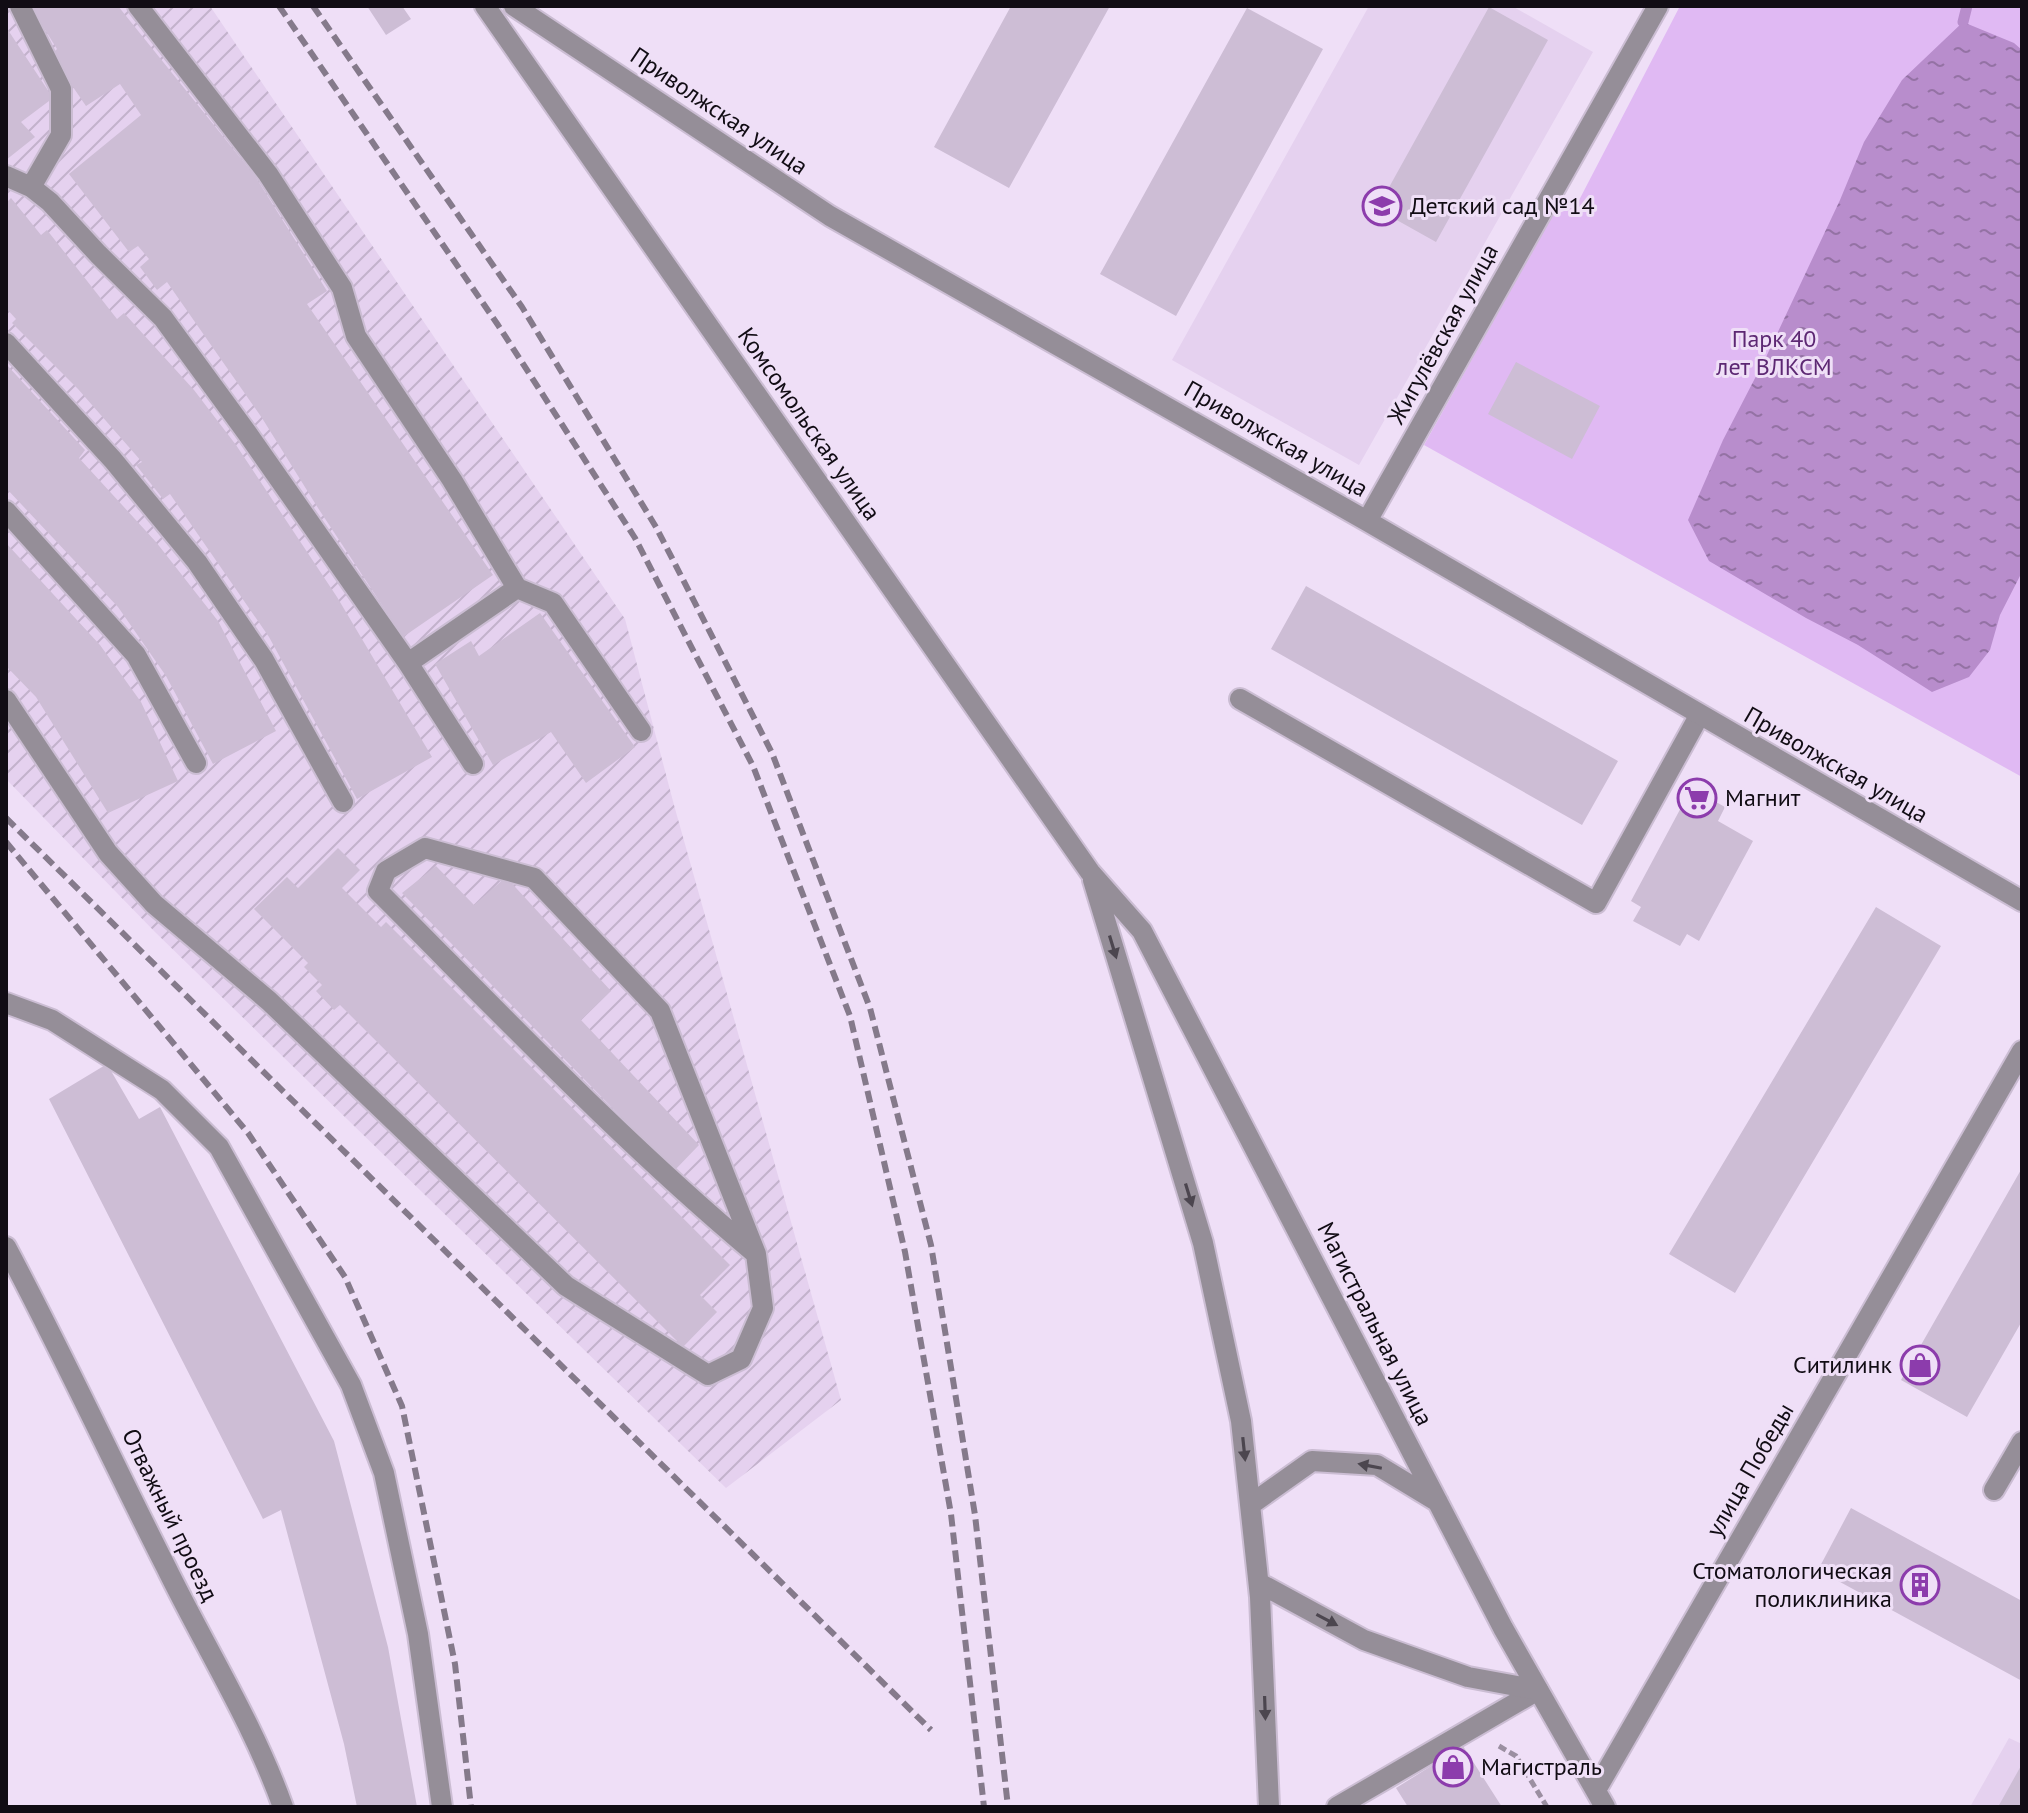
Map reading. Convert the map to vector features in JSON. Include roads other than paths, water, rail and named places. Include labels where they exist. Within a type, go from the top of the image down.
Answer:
[{"type":"street","points":[[20,6],[61,89],[61,135],[31,187]]},
{"type":"street","points":[[138,6],[268,174],[342,288],[356,336],[452,480],[517,588],[553,603],[641,731]]},
{"type":"street","name":"Комсомольская улица","points":[[485,6],[1090,872]]},
{"type":"street","name":"Приволжская улица","points":[[514,6],[830,216],[1367,521],[2022,901]]},
{"type":"street","name":"Жигулёвская улица","points":[[1367,521],[1658,6]]},
{"type":"street","points":[[6,176],[31,187],[50,202],[163,318],[408,663],[473,764]]},
{"type":"street","points":[[6,343],[113,460],[197,562],[264,660],[343,802]]},
{"type":"street","points":[[6,511],[136,655],[196,763]]},
{"type":"street","points":[[408,663],[517,588]]},
{"type":"street","points":[[1240,699],[1596,903],[1699,716]]},
{"type":"street","points":[[6,700],[108,853],[154,904],[269,1001],[566,1286],[708,1375],[741,1359],[763,1308],[756,1254],[660,1011],[534,878],[425,848],[386,871],[378,891],[599,1113],[683,1193],[756,1254]]},
{"type":"street","points":[[1090,872],[1203,1243],[1241,1421],[1259,1583],[1269,1807]]},
{"type":"street","name":"Магистральная улица","points":[[1090,872],[1142,931],[1438,1502],[1538,1690],[1600,1798]]},
{"type":"street","points":[[6,1003],[52,1020],[162,1090],[219,1147],[351,1385],[384,1473],[412,1605],[442,1807]]},
{"type":"street","name":"улица Победы","points":[[1600,1798],[2022,1051]]},
{"type":"street","name":"Отважный проезд","points":[[6,1247],[40,1310],[166,1569],[266,1760],[283,1807]]},
{"type":"street","points":[[1994,1490],[2022,1442]]},
{"type":"street","points":[[1250,1505],[1312,1461],[1377,1465],[1438,1502]]},
{"type":"street","points":[[1259,1583],[1364,1640],[1468,1677],[1538,1690]]},
{"type":"street","points":[[1337,1807],[1538,1690]]},
{"type":"water","points":[[1963,22],[2014,43],[2022,50],[2022,572],[2000,615],[1990,650],[1969,677],[1932,692],[1858,645],[1709,561],[1688,520],[1723,440],[1840,200],[1864,142],[1902,80]]},
{"type":"waterway","points":[[1963,22],[1967,6]]},
{"type":"railway","points":[[279,6],[498,325],[635,538],[753,766],[850,1016],[905,1252],[951,1514],[984,1807]]},
{"type":"railway","points":[[313,6],[522,307],[656,527],[772,753],[870,1008],[931,1245],[975,1515],[1008,1807]]},
{"type":"railway","points":[[6,818],[931,1730]]},
{"type":"railway","points":[[6,842],[248,1133],[345,1277],[402,1406],[455,1664],[471,1807]]},
{"type":"place","name":"Детский сад №14","points":[[1382,206]]},
{"type":"place","name":"Магнит","points":[[1697,798]]},
{"type":"place","name":"Ситилинк","points":[[1920,1365]]},
{"type":"place","name":"Стоматологическая поликлиника","points":[[1920,1585]]},
{"type":"place","name":"Магистраль","points":[[1453,1767]]},
{"type":"park label","name":"Парк 40 лет ВЛКСМ","points":[[1774,353]]}]
